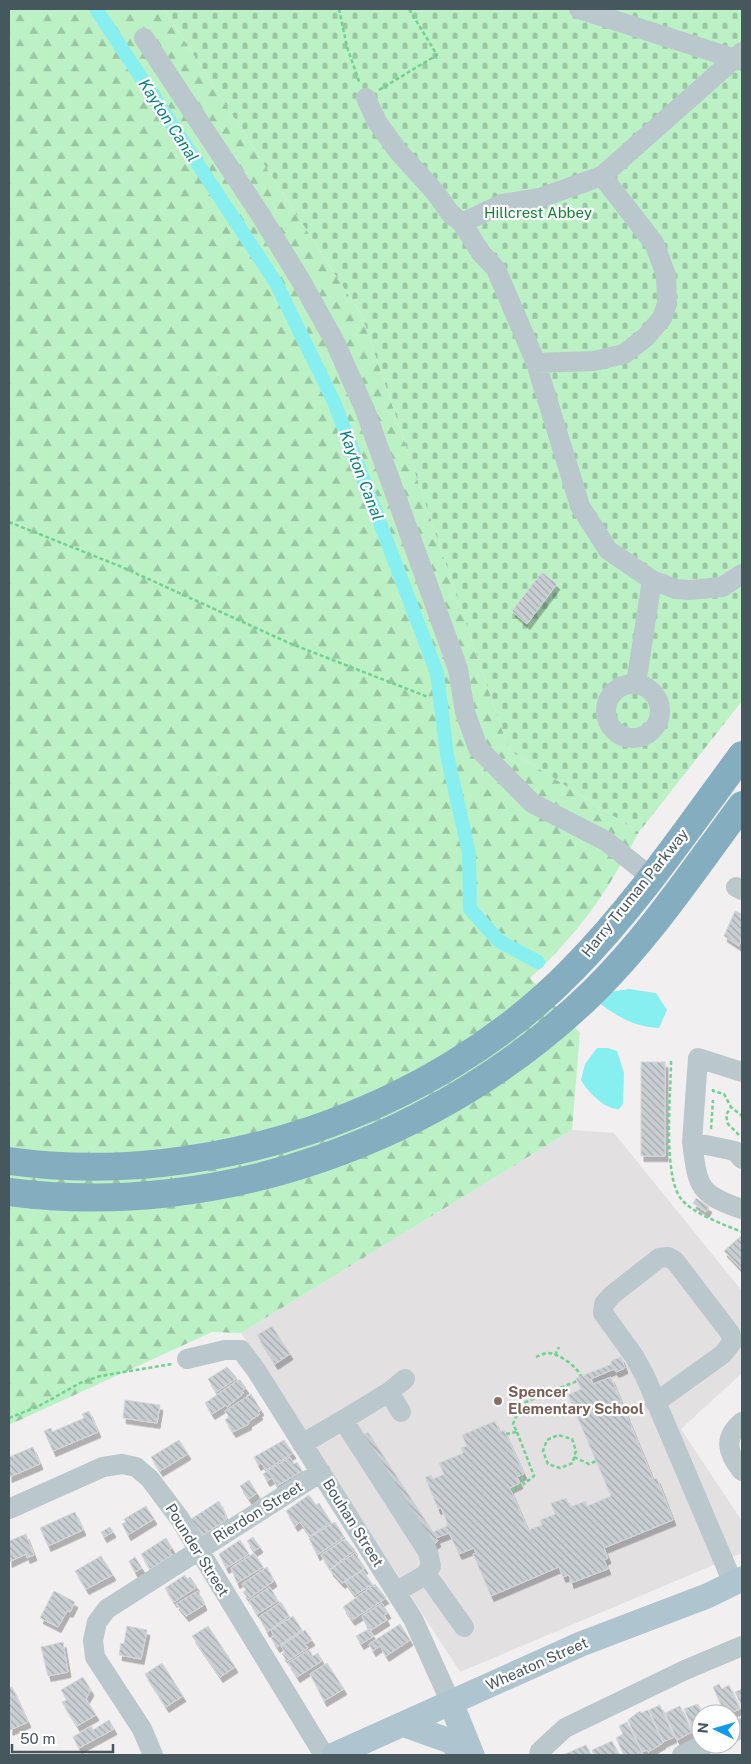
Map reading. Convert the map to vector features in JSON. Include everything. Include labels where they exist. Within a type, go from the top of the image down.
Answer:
[{"type":"highway","name":"Harry Truman Parkway","points":[[9,1162],[79,1166],[177,1161],[225,1154],[273,1142],[321,1126],[410,1087],[463,1056],[535,1004],[572,971],[603,938],[652,877],[742,755]]},
{"type":"highway","name":"Harry Truman Parkway","points":[[9,1192],[78,1196],[181,1191],[231,1183],[281,1171],[331,1155],[379,1136],[424,1114],[471,1088],[506,1064],[554,1027],[594,991],[630,951],[742,805]]},
{"type":"main road","name":"Wheaton Street","points":[[334,1755],[406,1725],[581,1644],[707,1596],[737,1581]]},
{"type":"main road","name":"Bouhan Street","points":[[451,1703],[472,1755]]},
{"type":"main road","points":[[406,1725],[438,1735],[450,1741],[466,1755]]},
{"type":"street","points":[[579,9],[740,57]]},
{"type":"street","points":[[144,38],[260,214],[301,281],[335,342],[365,410],[458,669],[465,712],[478,748],[532,803],[606,841],[652,877]]},
{"type":"street","points":[[462,223],[502,204],[540,198],[602,176],[740,57]]},
{"type":"street","points":[[366,98],[377,122],[398,151],[435,192],[450,213],[462,223],[481,253],[496,269],[536,362],[580,506],[608,550],[652,580],[676,589],[690,590],[722,587],[742,574]]},
{"type":"street","points":[[536,362],[594,361],[624,354],[646,337],[662,318],[667,304],[666,275],[654,243],[602,176]]},
{"type":"street","points":[[636,684],[652,580]]},
{"type":"street","points":[[742,1072],[698,1058],[692,1142],[697,1180],[715,1198],[742,1209]]},
{"type":"street","points":[[692,1142],[735,1151],[742,1159]]},
{"type":"street","points":[[655,1403],[723,1354],[733,1341],[730,1333],[675,1260],[668,1257],[659,1258],[604,1304],[603,1313],[606,1320],[634,1356],[655,1403],[737,1581]]},
{"type":"street","name":"Bouhan Street","points":[[187,1359],[225,1350],[241,1350],[256,1370],[413,1619],[451,1703]]},
{"type":"street","points":[[302,1444],[389,1392],[404,1379]]},
{"type":"street","points":[[389,1392],[401,1412]]},
{"type":"street","points":[[344,1420],[428,1552],[431,1566],[425,1575],[396,1592]]},
{"type":"street","points":[[742,1422],[731,1431],[728,1444],[736,1464],[742,1471]]},
{"type":"street","name":"Pounder Street","points":[[9,1509],[103,1467],[122,1464],[136,1467],[150,1479],[180,1519],[324,1755]]},
{"type":"street","name":"Rierdon Street","points":[[153,1755],[142,1729],[95,1657],[93,1640],[97,1622],[107,1609],[321,1472]]},
{"type":"street","points":[[425,1575],[464,1628]]},
{"type":"street","points":[[539,1755],[540,1751],[565,1728],[685,1670],[742,1646]]},
{"type":"path","points":[[339,9],[347,47],[366,98],[437,55],[409,9]]},
{"type":"path","points":[[9,522],[122,567],[290,643],[428,697]]},
{"type":"path","points":[[713,1084],[713,1091],[724,1094],[731,1107],[742,1116]]},
{"type":"path","points":[[731,1107],[726,1115],[728,1124],[740,1136]]},
{"type":"path","points":[[555,1355],[559,1347]]},
{"type":"path","points":[[536,1357],[548,1353],[555,1355],[577,1367],[581,1376]]},
{"type":"path","points":[[9,1418],[40,1406],[80,1383],[100,1376],[164,1367],[187,1359]]},
{"type":"path","points":[[511,1490],[524,1484],[534,1476],[513,1424],[521,1404],[577,1381]]},
{"type":"path","points":[[506,1434],[517,1432]]},
{"type":"path","points":[[558,1435],[572,1439],[576,1451],[574,1457],[573,1463],[560,1468],[548,1464],[543,1451],[547,1440],[558,1435]]},
{"type":"path","points":[[574,1457],[589,1464],[596,1461]]},
{"type":"path","points":[[521,1476],[524,1484]]},
{"type":"shaded area","name":"Spencer Elementary School","points":[[572,1130],[614,1133],[742,1291],[742,1373],[681,1429],[742,1521],[742,1553],[460,1672],[241,1333]]},
{"type":"green space","points":[[9,9],[164,9],[362,316],[509,750],[639,832],[604,892],[578,928],[530,978],[580,1033],[572,1130],[241,1333],[212,1332],[9,1425]]},
{"type":"green space","name":"Hillcrest Abbey","points":[[164,9],[742,9],[742,701],[639,832],[509,750],[362,316]]},
{"type":"water","points":[[629,989],[656,993],[667,1010],[659,1028],[634,1023],[613,1013],[599,1003],[610,992]]},
{"type":"water","points":[[597,1048],[608,1048],[617,1051],[624,1073],[623,1104],[619,1109],[602,1103],[581,1080],[585,1064]]},
{"type":"building","points":[[542,572],[557,584],[527,624],[512,611]]},
{"type":"building","points":[[735,911],[742,914],[742,937],[739,946],[724,936]]},
{"type":"building","points":[[641,1062],[665,1062],[665,1156],[641,1156]]},
{"type":"building","points":[[696,1198],[709,1207],[706,1212],[693,1203]]},
{"type":"building","points":[[742,1237],[742,1270],[724,1251]]},
{"type":"building","points":[[272,1326],[290,1354],[275,1364],[257,1335]]},
{"type":"building","points":[[621,1357],[625,1368],[616,1372],[614,1369],[591,1379],[593,1384],[611,1377],[653,1479],[657,1478],[673,1520],[604,1548],[608,1558],[604,1560],[608,1569],[571,1583],[569,1575],[563,1577],[559,1567],[491,1596],[473,1554],[476,1553],[474,1548],[459,1554],[449,1533],[436,1538],[438,1541],[432,1546],[361,1436],[368,1432],[433,1532],[447,1526],[447,1522],[441,1508],[438,1509],[425,1477],[431,1475],[433,1479],[444,1474],[439,1463],[463,1453],[461,1448],[467,1446],[462,1435],[495,1421],[500,1432],[504,1430],[524,1474],[517,1477],[520,1483],[510,1488],[528,1530],[542,1525],[540,1520],[555,1514],[551,1503],[566,1498],[570,1507],[586,1501],[587,1506],[611,1496],[568,1395],[581,1389],[576,1378],[612,1364],[611,1361]]},
{"type":"building","points":[[227,1367],[237,1378],[216,1392],[208,1379]]},
{"type":"building","points":[[238,1380],[246,1388],[242,1391],[244,1393],[227,1407],[226,1405],[212,1414],[205,1403]]},
{"type":"building","points":[[251,1394],[261,1410],[258,1412],[260,1414],[248,1422],[249,1424],[233,1432],[225,1420],[229,1417],[225,1411]]},
{"type":"building","points":[[125,1400],[160,1405],[157,1423],[123,1418]]},
{"type":"building","points":[[89,1411],[98,1432],[53,1451],[44,1431],[51,1428],[52,1432],[84,1418],[82,1414]]},
{"type":"building","points":[[179,1440],[188,1454],[160,1471],[151,1457]]},
{"type":"building","points":[[284,1440],[293,1453],[266,1470],[261,1463],[258,1465],[254,1457]]},
{"type":"building","points":[[33,1447],[40,1464],[9,1477],[9,1457]]},
{"type":"building","points":[[290,1457],[294,1464],[297,1462],[302,1471],[277,1486],[272,1478],[267,1481],[263,1474]]},
{"type":"building","points":[[249,1480],[257,1493],[249,1499],[240,1486]]},
{"type":"building","points":[[309,1495],[316,1505],[319,1503],[331,1522],[310,1536],[300,1522],[295,1526],[286,1511]]},
{"type":"building","points":[[219,1501],[227,1519],[202,1536],[191,1519]]},
{"type":"building","points":[[146,1506],[154,1519],[128,1535],[122,1524],[126,1522],[124,1519]]},
{"type":"building","points":[[75,1512],[83,1530],[48,1546],[40,1528]]},
{"type":"building","points":[[335,1522],[344,1537],[317,1555],[309,1538]]},
{"type":"building","points":[[110,1527],[113,1532],[104,1537],[101,1532]]},
{"type":"building","points":[[26,1534],[34,1555],[27,1558],[26,1554],[9,1562],[9,1541]]},
{"type":"building","points":[[253,1537],[260,1547],[254,1551],[247,1541]]},
{"type":"building","points":[[166,1538],[172,1548],[169,1550],[172,1555],[150,1569],[141,1554]]},
{"type":"building","points":[[240,1540],[249,1554],[226,1568],[219,1554]]},
{"type":"building","points":[[343,1540],[346,1540],[355,1550],[330,1569],[321,1555]]},
{"type":"building","points":[[254,1553],[263,1567],[237,1583],[231,1568]]},
{"type":"building","points":[[355,1553],[365,1568],[342,1583],[330,1570]]},
{"type":"building","points":[[101,1556],[113,1575],[86,1589],[75,1571]]},
{"type":"building","points":[[135,1557],[142,1568],[135,1572],[129,1561]]},
{"type":"building","points":[[267,1567],[274,1581],[248,1599],[243,1592],[246,1590],[242,1584]]},
{"type":"building","points":[[363,1570],[372,1584],[355,1595],[345,1582]]},
{"type":"building","points":[[185,1575],[187,1579],[190,1577],[197,1587],[174,1602],[165,1588]]},
{"type":"building","points":[[375,1584],[386,1598],[352,1620],[343,1607]]},
{"type":"building","points":[[270,1587],[278,1601],[257,1614],[249,1601]]},
{"type":"building","points":[[54,1591],[75,1602],[70,1612],[67,1611],[58,1627],[40,1618]]},
{"type":"building","points":[[198,1591],[204,1605],[186,1616],[176,1604]]},
{"type":"building","points":[[281,1602],[289,1616],[267,1632],[259,1617]]},
{"type":"building","points":[[382,1603],[388,1613],[384,1615],[387,1620],[371,1630],[366,1625],[362,1616]]},
{"type":"building","points":[[293,1616],[302,1630],[277,1647],[271,1638],[274,1636],[271,1630]]},
{"type":"building","points":[[400,1624],[410,1640],[386,1656],[380,1646],[373,1651],[369,1644]]},
{"type":"building","points":[[127,1626],[147,1630],[141,1659],[119,1655],[121,1643],[124,1644]]},
{"type":"building","points":[[208,1626],[235,1667],[220,1677],[192,1636]]},
{"type":"building","points":[[369,1629],[374,1636],[361,1644],[356,1636]]},
{"type":"building","points":[[305,1630],[312,1640],[305,1644],[308,1648],[287,1661],[282,1654],[285,1652],[281,1646]]},
{"type":"building","points":[[63,1642],[68,1672],[48,1676],[41,1647]]},
{"type":"building","points":[[309,1650],[313,1656],[318,1653],[322,1661],[297,1677],[288,1663]]},
{"type":"building","points":[[162,1663],[183,1696],[166,1707],[145,1674]]},
{"type":"building","points":[[327,1663],[344,1689],[324,1701],[310,1674]]},
{"type":"building","points":[[83,1677],[91,1690],[86,1699],[96,1715],[77,1726],[62,1702],[67,1700],[61,1690]]},
{"type":"building","points":[[719,1684],[722,1689],[729,1685],[738,1704],[721,1704],[713,1687]]},
{"type":"building","points":[[12,1687],[28,1722],[10,1730],[9,1688]]},
{"type":"building","points":[[742,1689],[742,1707],[741,1704],[735,1692]]},
{"type":"building","points":[[660,1705],[674,1737],[663,1742],[649,1710]]},
{"type":"building","points":[[680,1706],[691,1733],[677,1740],[665,1713]]},
{"type":"building","points":[[691,1706],[691,1725],[684,1709]]},
{"type":"building","points":[[648,1710],[663,1743],[648,1752],[647,1750],[642,1752],[628,1720],[640,1711],[641,1713]]},
{"type":"building","points":[[109,1720],[114,1729],[79,1748],[73,1737],[91,1726],[93,1730]]},
{"type":"building","points":[[627,1722],[643,1755],[624,1755],[616,1738],[623,1734],[619,1726]]},
{"type":"building","points":[[612,1741],[619,1755],[594,1755],[592,1750]]},
{"type":"building","points":[[586,1745],[591,1755],[563,1755]]},
{"type":"waterway","name":"Kayton Canal","points":[[96,9],[276,283],[334,402],[437,673],[447,755],[469,853],[470,909],[499,941],[538,962]]},
{"type":"place","name":"Spencer Elementary School","points":[[498,1401]]}]
